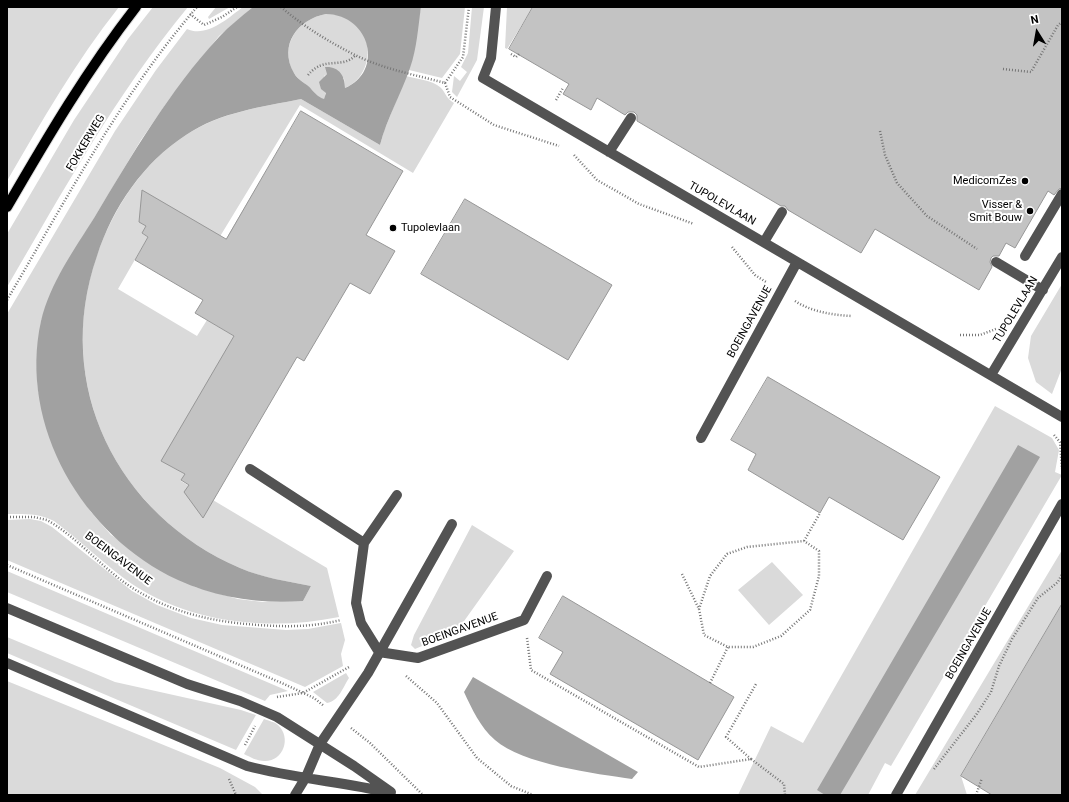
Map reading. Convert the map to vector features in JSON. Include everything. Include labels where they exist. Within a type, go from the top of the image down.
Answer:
[{"type":"main road","points":[[7,207],[70,100],[115,34],[136,7]]},
{"type":"street","name":"TUPOLEVLAAN","points":[[496,7],[491,58],[483,78],[1062,417]]},
{"type":"street","points":[[609,152],[631,118]]},
{"type":"street","points":[[1025,256],[1062,194]]},
{"type":"street","points":[[764,242],[782,212]]},
{"type":"street","name":"TUPOLEVLAAN","points":[[991,375],[1062,257]]},
{"type":"street","name":"BOEINGAVENUE","points":[[701,438],[797,262]]},
{"type":"street","points":[[996,262],[1043,290]]},
{"type":"street","points":[[250,469],[364,543]]},
{"type":"street","points":[[379,652],[362,623],[356,603],[364,543],[397,495]]},
{"type":"street","name":"BOEINGAVENUE","points":[[896,795],[1062,504]]},
{"type":"street","points":[[295,795],[306,777],[320,744],[368,672],[452,524]]},
{"type":"street","points":[[524,620],[547,576]]},
{"type":"street","points":[[7,608],[188,684],[264,711],[292,725],[394,794]]},
{"type":"street","name":"BOEINGAVENUE","points":[[379,652],[418,658],[524,620]]},
{"type":"street","points":[[7,663],[247,766],[280,774],[306,777],[394,794]]},
{"type":"path","name":"FOKKERWEG","points":[[7,300],[105,134],[155,60],[197,7]]},
{"type":"path","points":[[190,14],[204,25],[222,17],[237,7]]},
{"type":"path","points":[[281,7],[304,24],[356,55],[408,73],[445,83]]},
{"type":"path","points":[[445,83],[463,57],[469,7]]},
{"type":"path","points":[[1003,69],[1031,72],[1058,25],[1062,22]]},
{"type":"path","points":[[308,75],[319,65],[344,62],[356,55]]},
{"type":"path","points":[[445,83],[450,97],[494,125],[552,143],[565,149]]},
{"type":"path","points":[[880,131],[885,155],[897,183],[927,216],[977,250]]},
{"type":"path","points":[[572,152],[597,180],[639,204],[697,225]]},
{"type":"path","points":[[728,244],[734,248],[755,275],[802,305],[833,315],[859,317]]},
{"type":"path","points":[[957,335],[980,335],[999,328]]},
{"type":"path","points":[[804,541],[820,513]]},
{"type":"path","name":"BOEINGAVENUE","points":[[7,517],[34,517],[47,520],[127,584],[150,598],[187,614],[225,622],[294,626],[328,623],[359,615]]},
{"type":"path","points":[[682,574],[699,609],[704,635],[728,648],[753,647],[781,636],[810,610],[819,576],[819,551],[804,541],[747,547],[727,554],[710,576],[699,609]]},
{"type":"path","points":[[7,565],[299,690],[314,698],[370,743],[422,795]]},
{"type":"path","points":[[930,774],[976,715],[991,692],[999,666],[1012,640],[1038,598],[1058,582],[1062,574]]},
{"type":"path","points":[[524,620],[531,670],[699,767],[751,759]]},
{"type":"path","points":[[710,683],[728,648]]},
{"type":"path","points":[[402,672],[437,703],[477,758],[511,786],[533,795]]},
{"type":"path","points":[[756,684],[726,737],[751,759],[784,784],[785,795]]},
{"type":"path","points":[[976,795],[982,778]]},
{"type":"shaded area","points":[[7,7],[119,7],[74,70],[46,114],[7,181]]},
{"type":"shaded area","points":[[153,7],[188,7],[162,40],[114,108],[70,179],[7,287],[7,234],[74,120],[128,39]]},
{"type":"shaded area","points":[[216,7],[230,7],[209,19],[208,17]]},
{"type":"shaded area","points":[[243,7],[253,7],[219,36],[170,98],[141,140],[58,278],[41,321],[37,366],[38,391],[75,489],[91,512],[111,535],[195,587],[238,599],[263,602],[303,601],[311,586],[275,579],[248,571],[197,545],[159,515],[129,480],[106,440],[90,397],[83,351],[85,304],[97,255],[121,203],[143,173],[171,146],[199,127],[242,111],[301,99],[380,145],[406,76],[428,81],[440,87],[454,103],[413,173],[300,105],[216,243],[157,208],[142,233],[148,237],[118,289],[197,336],[207,320],[234,336],[169,465],[185,474],[181,481],[327,568],[339,617],[313,621],[259,623],[232,621],[206,616],[180,608],[132,584],[54,521],[37,515],[7,514],[7,314],[115,131],[156,70],[187,29],[202,31],[210,29],[217,26]]},
{"type":"shaded area","points":[[253,7],[421,7],[416,45],[412,60],[386,125],[380,145],[301,99],[242,111],[213,121],[199,127],[170,146],[143,173],[131,188],[112,220],[104,238],[97,256],[85,304],[83,352],[90,397],[106,440],[129,480],[159,515],[197,545],[240,568],[266,577],[311,586],[303,601],[271,602],[223,595],[178,580],[144,561],[113,536],[87,506],[65,473],[49,437],[39,400],[36,360],[41,321],[50,293],[63,267],[167,101],[219,37]],"holes":[[[326,14],[341,17],[353,24],[362,34],[367,45],[368,58],[365,70],[357,80],[345,88],[344,80],[340,73],[334,68],[325,67],[327,74],[319,82],[321,89],[326,93],[324,99],[317,95],[294,73],[288,53],[290,43],[299,27],[307,21]]]},
{"type":"shaded area","points":[[421,7],[465,7],[460,54],[442,78],[409,70]]},
{"type":"shaded area","points":[[472,7],[484,7],[477,60],[457,97],[452,92],[454,76],[460,81],[467,72],[461,67],[468,53]]},
{"type":"shaded area","points":[[507,7],[533,7],[507,49],[505,48]]},
{"type":"shaded area","points":[[326,14],[341,16],[355,23],[362,31],[366,39],[368,49],[365,68],[353,83],[345,88],[344,78],[327,74],[324,76],[324,91],[326,92],[324,100],[296,76],[290,63],[288,53],[290,44],[299,28],[316,17]]},
{"type":"shaded area","points":[[1062,284],[1062,368],[1052,394],[1036,382],[1028,358],[1031,336]]},
{"type":"shaded area","points":[[995,406],[1052,438],[1059,450],[1055,472],[1062,475],[891,766],[885,763],[868,795],[738,795],[771,726],[803,743]]},
{"type":"shaded area","points":[[1018,445],[1040,457],[840,795],[825,795],[817,790]]},
{"type":"shaded area","points":[[30,519],[41,521],[52,527],[132,591],[157,605],[191,618],[222,625],[286,630],[308,629],[341,623],[345,640],[341,654],[343,666],[305,687],[7,560],[7,520]]},
{"type":"shaded area","points":[[472,525],[514,551],[457,631],[415,649],[411,645],[414,635]]},
{"type":"shaded area","points":[[1062,550],[1062,604],[961,776],[967,795],[915,795]]},
{"type":"shaded area","points":[[772,562],[803,595],[769,625],[738,590]]},
{"type":"shaded area","points":[[7,571],[288,691],[270,695],[265,701],[7,592]]},
{"type":"shaded area","points":[[7,637],[115,682],[241,710],[256,715],[236,750],[7,653]]},
{"type":"shaded area","points":[[346,673],[349,678],[335,700],[327,703],[313,692]]},
{"type":"shaded area","points":[[473,677],[638,772],[632,779],[580,771],[541,762],[522,756],[507,748],[495,740],[485,729],[477,718],[464,692]]},
{"type":"shaded area","points":[[7,681],[220,768],[255,787],[263,795],[7,795]]},
{"type":"shaded area","points":[[264,719],[278,725],[282,730],[285,742],[276,758],[264,761],[256,760],[244,754]]},
{"type":"building","points":[[533,7],[1062,7],[1062,188],[1059,189],[1054,195],[1048,191],[1015,248],[1006,243],[999,256],[993,256],[991,258],[990,262],[992,267],[979,290],[875,229],[861,253],[788,210],[785,206],[781,206],[637,121],[637,115],[634,112],[628,112],[625,115],[597,98],[591,110],[563,94],[569,84],[509,49]]},
{"type":"building","points":[[301,111],[403,171],[366,235],[395,251],[370,294],[350,283],[304,361],[297,357],[203,518],[184,492],[189,485],[181,480],[185,474],[161,461],[234,336],[195,313],[203,300],[135,260],[148,237],[142,233],[146,226],[139,222],[142,190],[226,239]]},
{"type":"building","points":[[465,199],[612,285],[568,360],[421,274]]},
{"type":"building","points":[[768,377],[940,477],[903,540],[829,497],[820,513],[748,470],[756,454],[731,440]]},
{"type":"building","points":[[563,596],[734,697],[698,760],[550,674],[563,652],[539,638]]},
{"type":"building","points":[[1062,604],[1062,795],[992,795],[961,776]]},
{"type":"place","name":"MedicomZes","points":[[1025,181]]},
{"type":"place","name":"Visser & Smit Bouw","points":[[1030,211]]},
{"type":"place","name":"Tupolevlaan","points":[[393,228]]}]
